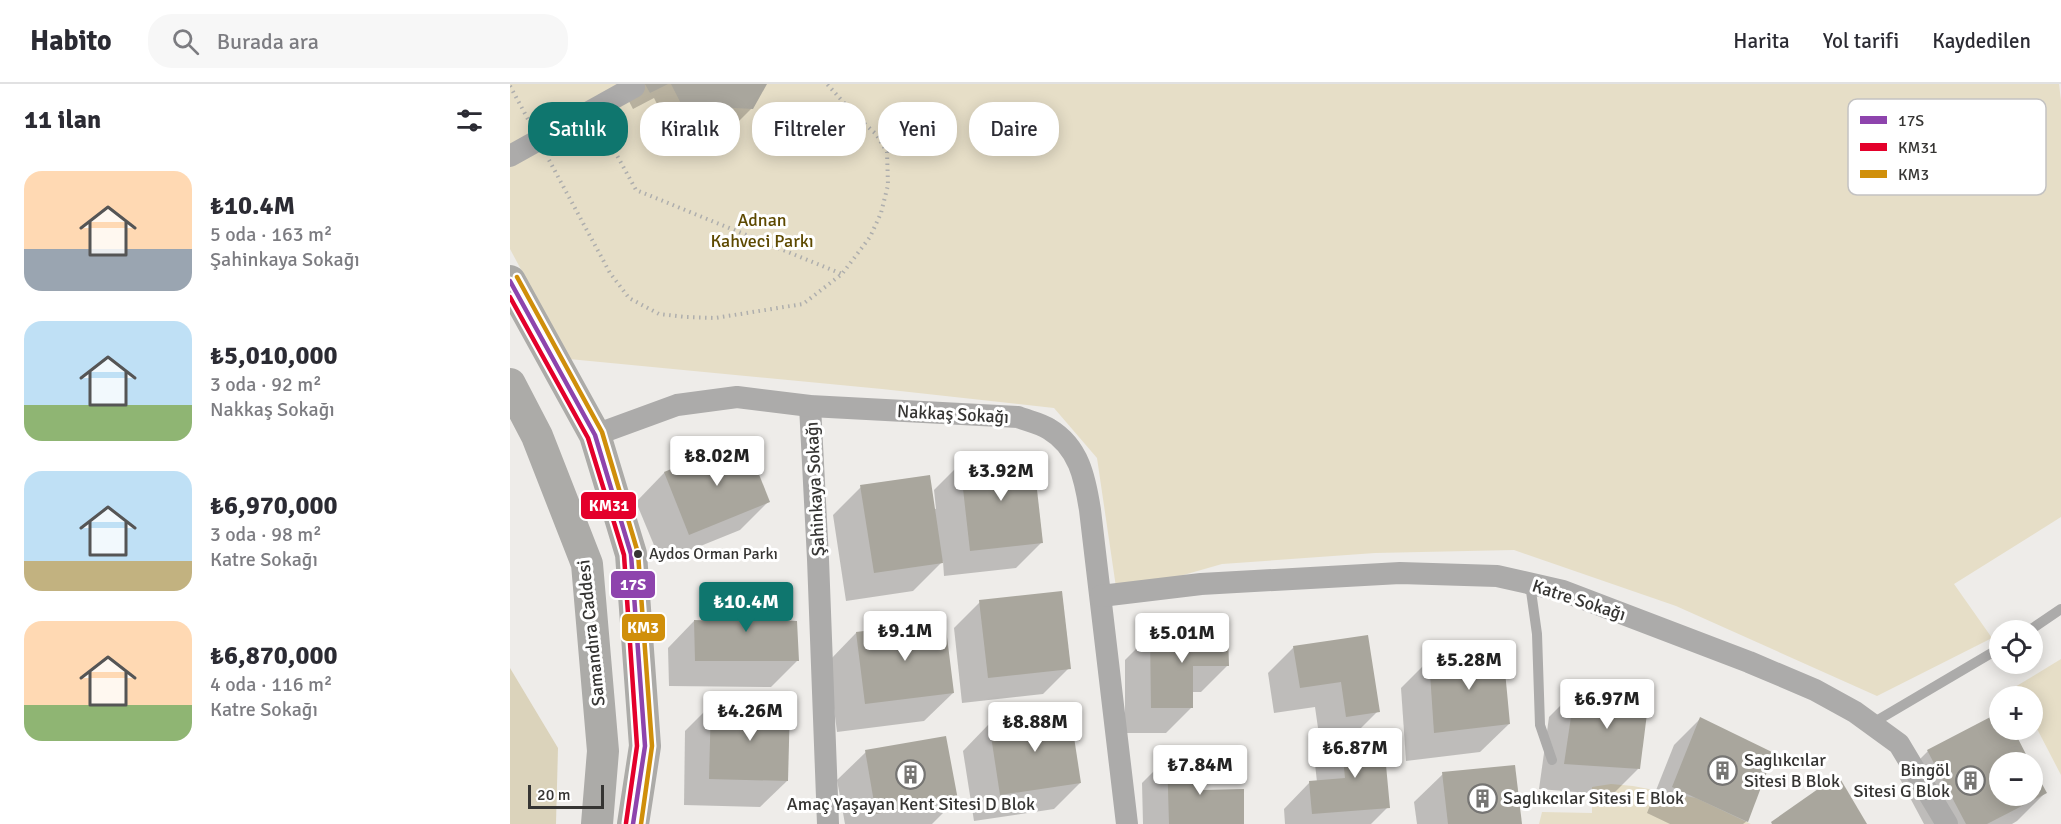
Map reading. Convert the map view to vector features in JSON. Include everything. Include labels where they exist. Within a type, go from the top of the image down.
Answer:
[{"type":"main road","points":[[510,281],[594,435],[631,554],[645,746],[633,824]]},
{"type":"main road","name":"Samandıra Caddesi","points":[[510,384],[537,436],[587,564],[603,751],[597,824]]},
{"type":"street","points":[[607,102],[634,87]]},
{"type":"street","points":[[510,156],[528,146]]},
{"type":"street","name":"Nakkaş Sokağı","points":[[594,435],[676,405],[737,397],[810,406],[1018,417],[1048,428],[1070,446],[1084,474],[1101,596],[1127,824]]},
{"type":"street","name":"Şahinkaya Sokağı","points":[[810,406],[828,824]]},
{"type":"street","name":"Katre Sokağı","points":[[1101,596],[1201,584],[1400,573],[1497,576],[1563,591],[1749,662],[1815,690],[1855,712],[1899,744],[1947,824]]},
{"type":"lane","points":[[1530,584],[1537,634],[1540,725],[1552,760]]},
{"type":"lane","points":[[2043,621],[2061,609]]},
{"type":"lane","points":[[1871,724],[1989,654]]},
{"type":"path","points":[[548,156],[610,273],[629,298],[659,314],[715,318],[803,304],[842,274],[870,237],[881,213],[888,185],[887,152],[876,134],[827,84]]},
{"type":"path","points":[[510,86],[528,120]]},
{"type":"path","points":[[617,156],[636,190],[842,274]]},
{"type":"green space","name":"Adnan Kahveci Parkı","points":[[510,84],[2059,84],[2061,101],[2061,517],[1954,584],[1989,634],[1989,640],[1877,696],[1676,606],[1514,550],[1375,553],[1222,564],[1117,594],[1097,458],[1054,408],[569,359],[510,249]]},
{"type":"green space","points":[[2061,659],[2061,775],[2043,740],[2043,686],[2017,686],[2036,674],[2043,674],[2043,670]]},
{"type":"green space","points":[[1611,784],[1696,798],[1751,824],[1539,824],[1542,812],[1592,813],[1592,787]]},
{"type":"shaded area","points":[[510,668],[558,748],[556,824],[510,824]]},
{"type":"building","points":[[645,84],[668,84],[650,93]]},
{"type":"building","points":[[671,84],[767,84],[757,102],[752,102],[752,109],[740,108],[740,102],[680,102]]},
{"type":"building","points":[[745,439],[770,502],[689,535],[664,472]]},
{"type":"building","points":[[1033,454],[1043,543],[970,551],[960,462]]},
{"type":"building","points":[[930,475],[943,563],[874,573],[860,485]]},
{"type":"building","points":[[728,587],[764,588],[765,619],[797,621],[799,661],[695,661],[694,620],[728,621]]},
{"type":"building","points":[[1062,591],[1071,669],[988,678],[979,600]]},
{"type":"building","points":[[945,621],[954,693],[865,704],[856,632]]},
{"type":"building","points":[[1150,632],[1228,633],[1229,666],[1193,666],[1193,708],[1151,708]]},
{"type":"building","points":[[1368,635],[1380,712],[1346,717],[1341,682],[1300,688],[1293,646]]},
{"type":"building","points":[[1503,650],[1510,724],[1434,733],[1429,658]]},
{"type":"building","points":[[1575,690],[1649,698],[1640,769],[1564,764]]},
{"type":"building","points":[[711,703],[790,705],[788,781],[709,779]]},
{"type":"building","points":[[1070,711],[1081,783],[1000,795],[989,723]]},
{"type":"building","name":"Saglıkcılar Sitesi B Blok","points":[[1700,717],[1774,753],[1748,822],[1672,787]]},
{"type":"building","name":"Bingöl Sitesi G Blok","points":[[1989,718],[1989,740],[2019,740],[2025,752],[1989,752],[1989,806],[2022,806],[1987,824],[1966,824],[1927,750]]},
{"type":"building","points":[[1383,733],[1390,808],[1312,814],[1309,781],[1345,778],[1341,737]]},
{"type":"building","name":"Amaç Yaşayan Kent Sitesi D Blok","points":[[946,736],[958,800],[876,814],[865,750]]},
{"type":"building","points":[[1167,755],[1201,755],[1202,790],[1244,789],[1244,824],[1169,824]]},
{"type":"building","name":"Saglıkcılar Sitesi E Blok","points":[[1515,765],[1522,824],[1448,824],[1442,772]]},
{"type":"building","points":[[1838,775],[1867,824],[1772,824],[1771,822]]},
{"type":"transit line","name":"KM3","points":[[517,277],[602,432],[638,553],[652,746],[641,824]]},
{"type":"transit line","name":"17S","points":[[510,281],[595,435],[631,554],[645,746],[633,824]]},
{"type":"transit line","name":"KM31","points":[[510,297],[588,438],[624,555],[637,746],[626,823]]},
{"type":"place","name":"Aydos Orman Parkı","points":[[638,554]]},
{"type":"place","name":"Saglıkcılar Sitesi B Blok","points":[[1723,770]]},
{"type":"place","name":"Amaç Yaşayan Kent Sitesi D Blok","points":[[911,775]]},
{"type":"place","name":"Bingöl Sitesi G Blok","points":[[1971,780]]},
{"type":"place","name":"Saglıkcılar Sitesi E Blok","points":[[1482,798]]}]
